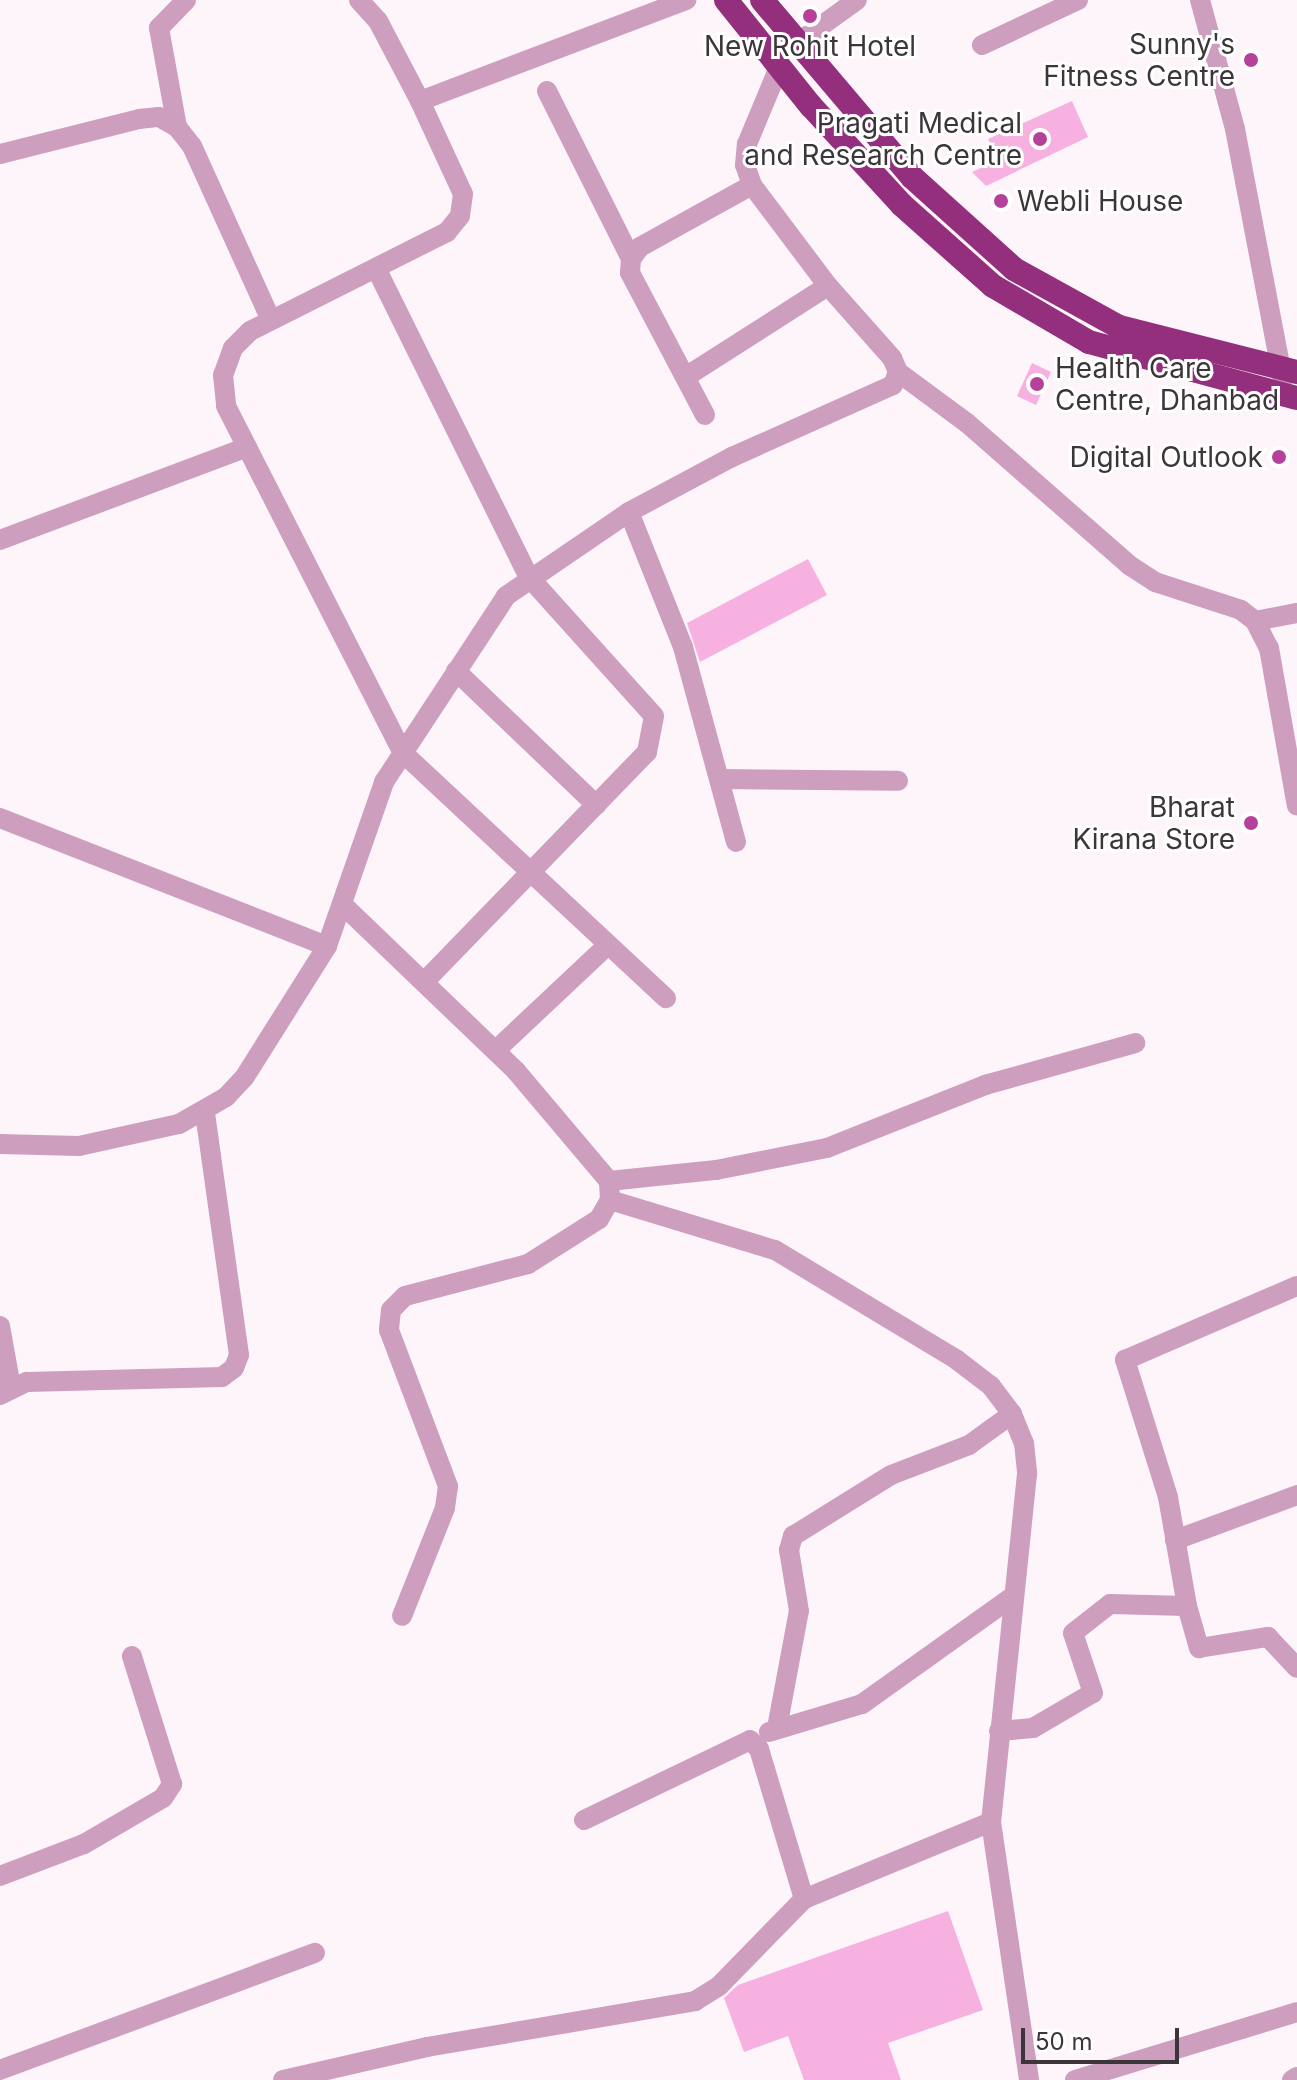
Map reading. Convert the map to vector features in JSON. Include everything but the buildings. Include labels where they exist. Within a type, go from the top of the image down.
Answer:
[{"type":"highway","points":[[726,0],[779,67],[902,205],[952,253],[1027,308],[1102,346],[1291,397]]},
{"type":"highway","points":[[762,0],[796,44],[912,177],[1014,269],[1119,327],[1289,370]]},
{"type":"street","points":[[177,127],[159,28],[186,0]]},
{"type":"street","points":[[359,0],[378,21],[420,101],[463,194],[460,216],[447,232],[270,318],[233,348],[223,375],[226,406],[402,752],[666,998]]},
{"type":"street","points":[[420,101],[686,0]]},
{"type":"street","points":[[796,44],[857,0]]},
{"type":"street","points":[[982,45],[1078,0]]},
{"type":"street","points":[[1200,0],[1235,129],[1289,370],[1291,397]]},
{"type":"street","points":[[779,67],[747,144],[745,165],[752,185],[828,286],[892,358],[898,372],[967,423],[1129,565],[1155,582],[1241,610],[1255,621],[1269,648],[1297,806]]},
{"type":"street","points":[[547,91],[631,259],[630,273],[705,415]]},
{"type":"street","points":[[0,154],[139,119],[159,117],[177,127],[192,146],[270,318]]},
{"type":"street","points":[[631,259],[640,247],[752,185]]},
{"type":"street","points":[[376,268],[528,576],[654,716],[647,752],[424,982]]},
{"type":"street","points":[[687,376],[828,286]]},
{"type":"street","points":[[0,1144],[79,1146],[179,1124],[205,1113],[244,1078],[327,946],[371,816],[402,752],[487,618],[528,576],[629,512],[732,457],[881,394],[898,372]]},
{"type":"street","points":[[0,540],[247,447]]},
{"type":"street","points":[[629,512],[683,647],[736,842]]},
{"type":"street","points":[[1255,621],[1297,613]]},
{"type":"street","points":[[456,671],[596,805]]},
{"type":"street","points":[[720,779],[898,781]]},
{"type":"street","points":[[0,818],[327,946]]},
{"type":"street","points":[[343,905],[496,1050],[609,1191],[775,1250],[957,1360],[991,1386],[1012,1414],[1024,1443],[1027,1474],[991,1822],[1029,2080]]},
{"type":"street","points":[[496,1050],[608,945]]},
{"type":"street","points":[[609,1191],[827,1148],[985,1085],[1135,1043]]},
{"type":"street","points":[[0,1326],[6,1391],[27,1382],[222,1377],[234,1368],[239,1355],[205,1113]]},
{"type":"street","points":[[402,1616],[445,1508],[448,1486],[389,1330],[391,1310],[405,1296],[528,1264],[599,1219],[609,1191]]},
{"type":"street","points":[[1297,1286],[1125,1360],[1168,1497],[1187,1606],[1199,1648],[1268,1637],[1297,1668]]},
{"type":"street","points":[[777,1728],[799,1611],[789,1550],[793,1536],[891,1475],[969,1445],[1012,1414]]},
{"type":"street","points":[[1175,1540],[1297,1495]]},
{"type":"street","points":[[584,1820],[777,1728],[862,1704],[1012,1597]]},
{"type":"street","points":[[999,1731],[1033,1728],[1093,1693],[1073,1633],[1110,1604],[1187,1606]]},
{"type":"street","points":[[0,1876],[84,1844],[163,1798],[172,1784],[132,1656]]},
{"type":"street","points":[[750,1740],[759,1749],[804,1899]]},
{"type":"street","points":[[283,2080],[427,2047],[695,2001],[719,1986],[804,1899],[991,1822]]},
{"type":"street","points":[[0,2070],[315,1953]]},
{"type":"street","points":[[1075,2080],[1297,2012]]},
{"type":"place","name":"New Rohit Hotel","points":[[810,16]]},
{"type":"place","name":"Sunny's Fitness Centre","points":[[1251,60]]},
{"type":"place","name":"Pragati Medical and Research Centre","points":[[1040,139]]},
{"type":"place","name":"Webli House","points":[[1001,201]]},
{"type":"place","name":"Health Care Centre, Dhanbad","points":[[1037,384]]},
{"type":"place","name":"Digital Outlook","points":[[1279,457]]},
{"type":"place","name":"Bharat Kirana Store","points":[[1251,823]]}]
